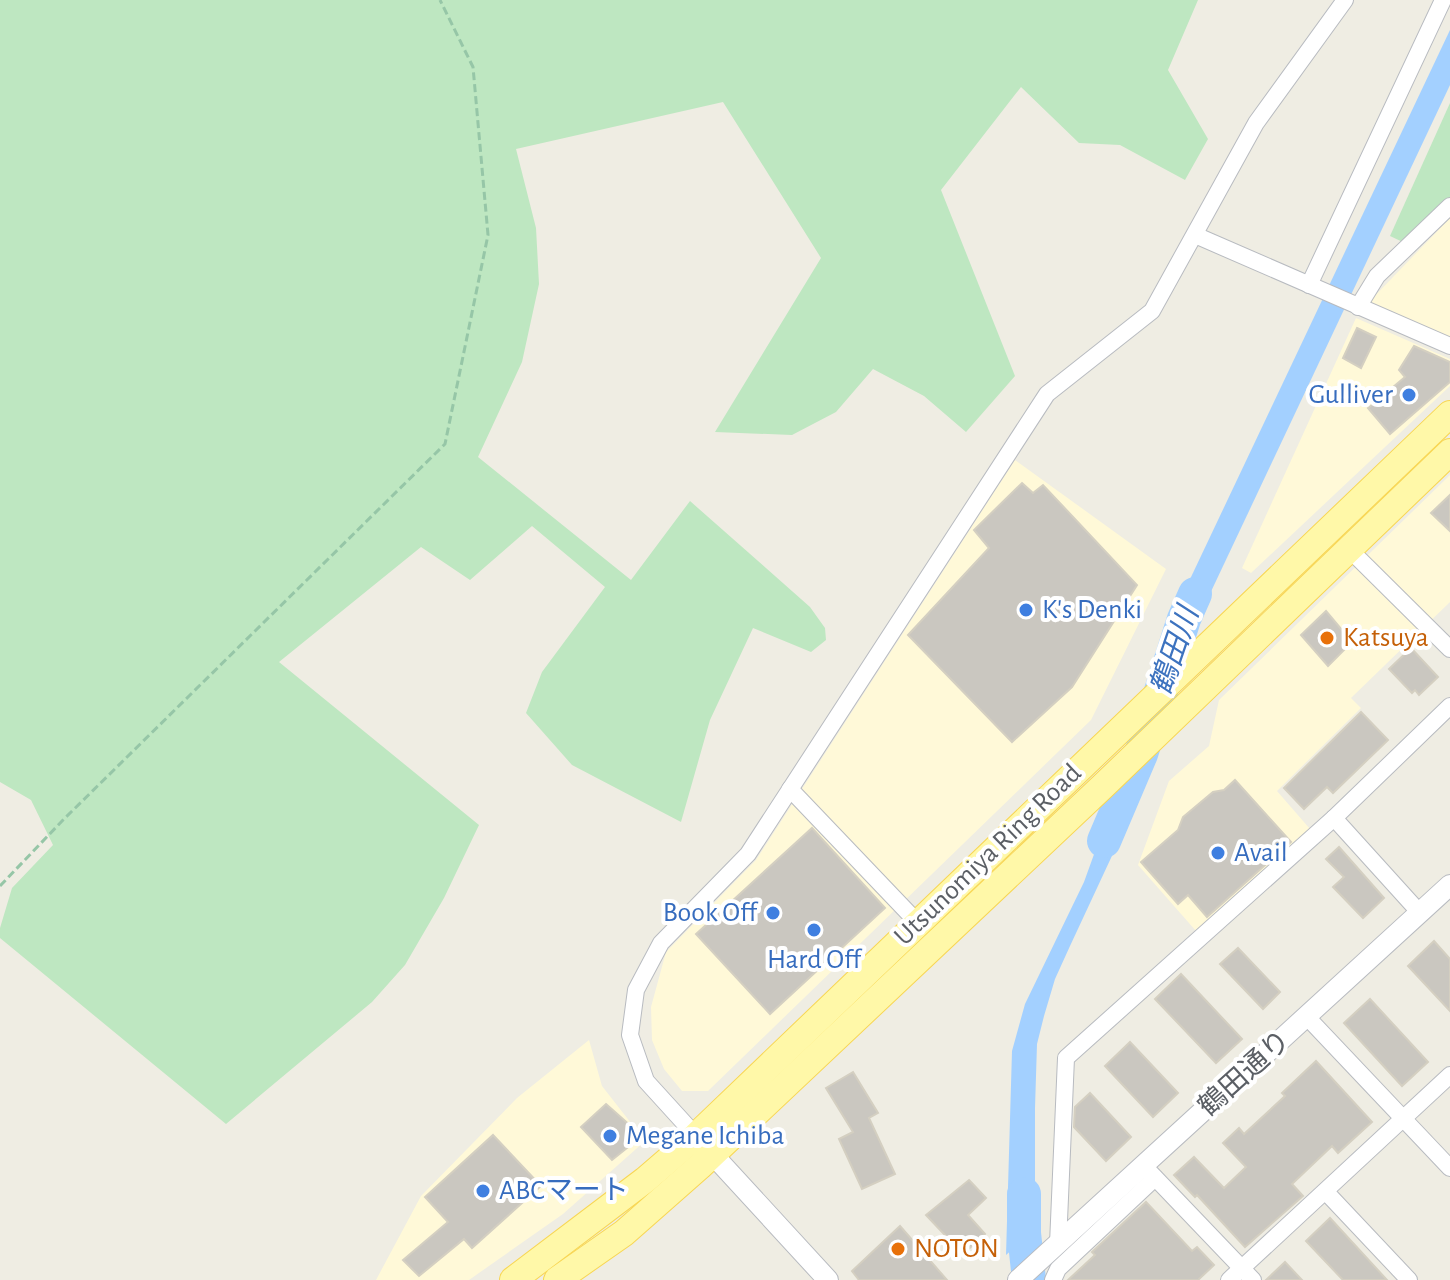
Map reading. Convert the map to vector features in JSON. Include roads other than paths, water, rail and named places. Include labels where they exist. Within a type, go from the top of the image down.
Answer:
[{"type":"main road","name":"Utsunomiya Ring Road","points":[[557,1280],[624,1233],[917,922],[1450,414]]},
{"type":"main road","name":"Utsunomiya Ring Road","points":[[513,1280],[645,1180],[704,1145],[1102,787],[1450,452]]},
{"type":"street","points":[[828,1280],[646,1081],[630,1035],[636,990],[661,943],[748,854],[1047,394],[1152,311],[1256,123],[1345,0]]},
{"type":"street","points":[[1309,285],[1443,0]]},
{"type":"street","points":[[1358,307],[1377,276],[1450,206]]},
{"type":"street","points":[[1195,235],[1450,346]]},
{"type":"street","points":[[1350,550],[1450,649]]},
{"type":"street","points":[[1058,1244],[1066,1058],[1334,818],[1450,706]]},
{"type":"street","points":[[790,789],[917,922]]},
{"type":"street","points":[[1334,818],[1420,913]]},
{"type":"street","name":"鶴田通り","points":[[1018,1280],[1058,1244],[1150,1172],[1307,1017],[1450,885]]},
{"type":"street","points":[[1307,1017],[1450,1168]]},
{"type":"street","points":[[1053,1280],[1058,1269],[1150,1172],[1242,1276],[1450,1075]]},
{"type":"street","points":[[1326,1192],[1409,1280]]},
{"type":"water","points":[[1450,30],[1450,85],[1199,617],[1167,645],[1183,594]]},
{"type":"water","points":[[1151,772],[1055,979],[1037,1044],[1035,1229],[1006,1255],[1012,1051],[1025,1004],[1084,882],[1110,810]]},
{"type":"waterway","name":"鶴田川","points":[[1104,841],[1141,754],[1184,619],[1195,594]]},
{"type":"waterway","name":"鶴田川","points":[[1024,1194],[1029,1280]]},
{"type":"place","name":"Gulliver","points":[[1409,395]]},
{"type":"place","name":"K's Denki","points":[[1026,610]]},
{"type":"place","name":"Katsuya","points":[[1327,638]]},
{"type":"place","name":"Avail","points":[[1218,853]]},
{"type":"place","name":"Book Off","points":[[773,913]]},
{"type":"place","name":"Hard Off","points":[[814,930]]},
{"type":"place","name":"Megane Ichiba","points":[[610,1136]]},
{"type":"place","name":"ABCマート","points":[[483,1191]]},
{"type":"place","name":"NOTON","points":[[898,1249]]}]
